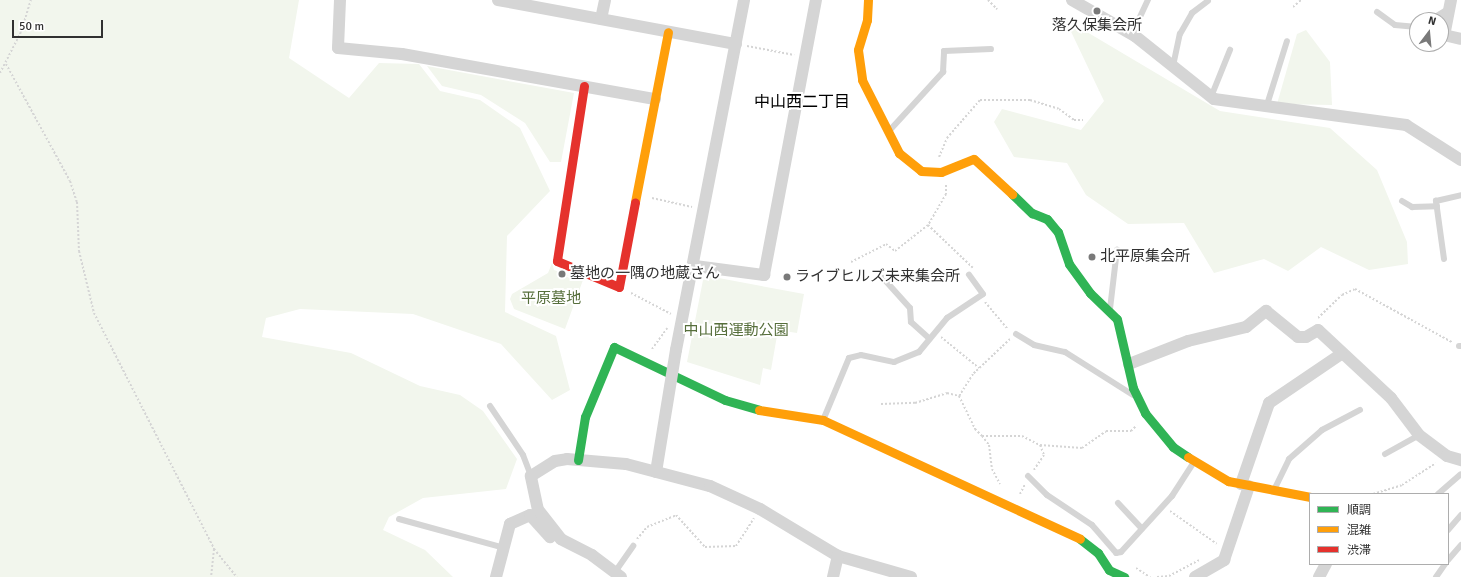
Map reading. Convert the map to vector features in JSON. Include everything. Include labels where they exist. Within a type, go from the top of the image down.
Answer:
[{"type":"street","points":[[340,0],[338,48],[402,54],[655,99]]},
{"type":"street","points":[[498,0],[736,44]]},
{"type":"street","points":[[601,19],[605,0]]},
{"type":"street","points":[[656,472],[676,350],[679,318],[695,266],[744,0]]},
{"type":"street","points":[[695,266],[764,275],[816,0]]},
{"type":"street","points":[[868,0],[867,20],[858,50],[862,80],[899,153],[921,171],[938,172],[974,159],[1007,186],[1032,213],[1047,219],[1058,232],[1069,264],[1090,294],[1117,319],[1138,397],[1148,416],[1173,447],[1228,481],[1245,485],[1275,488],[1309,497]]},
{"type":"street","points":[[1072,0],[1132,34],[1211,97],[1266,108],[1406,125],[1461,160]]},
{"type":"street","points":[[1450,4],[1444,34],[1461,39]]},
{"type":"street","points":[[584,86],[557,261],[619,287],[668,32]]},
{"type":"street","points":[[1129,364],[1188,341],[1246,327],[1266,311],[1298,337],[1318,330],[1342,354],[1391,398],[1419,435],[1447,456],[1461,460]]},
{"type":"street","points":[[578,460],[585,416],[614,347],[725,400],[768,413],[824,420],[1082,540],[1098,553],[1109,570],[1124,577]]},
{"type":"street","points":[[1195,577],[1224,560],[1269,403],[1342,354]]},
{"type":"street","points":[[618,574],[585,551],[561,539],[538,510],[531,476],[555,461],[578,460],[626,464],[710,486],[760,509],[838,556],[910,577]]},
{"type":"street","points":[[496,577],[510,524],[530,514],[561,549],[585,551]]},
{"type":"street","points":[[833,577],[838,556]]},
{"type":"street","points":[[1319,577],[1325,565]]},
{"type":"lane","points":[[1132,34],[1148,0]]},
{"type":"lane","points":[[1173,66],[1180,34],[1192,13],[1208,2]]},
{"type":"lane","points":[[1440,12],[1450,4]]},
{"type":"lane","points":[[1377,12],[1395,25],[1409,26]]},
{"type":"lane","points":[[1266,108],[1287,41]]},
{"type":"lane","points":[[888,133],[942,72],[944,51],[991,49]]},
{"type":"lane","points":[[1211,97],[1230,50]]},
{"type":"lane","points":[[1444,259],[1436,201],[1461,195]]},
{"type":"lane","points":[[1402,201],[1412,207],[1437,206]]},
{"type":"lane","points":[[1110,312],[1117,249]]},
{"type":"lane","points":[[824,420],[849,358],[861,355],[894,362],[919,352],[947,318],[983,294],[969,275]]},
{"type":"lane","points":[[882,278],[910,308],[911,322],[930,339]]},
{"type":"lane","points":[[1016,334],[1034,345],[1065,352],[1122,391],[1138,397]]},
{"type":"lane","points":[[490,406],[523,455],[531,476]]},
{"type":"lane","points":[[1275,488],[1288,459],[1322,430],[1360,410]]},
{"type":"lane","points":[[1385,454],[1419,435]]},
{"type":"lane","points":[[1028,476],[1047,495],[1092,525],[1116,553],[1121,552],[1164,505],[1195,460]]},
{"type":"lane","points":[[1439,493],[1461,474]]},
{"type":"lane","points":[[1118,503],[1142,530]]},
{"type":"lane","points":[[1449,529],[1461,515]]},
{"type":"lane","points":[[399,519],[504,548]]},
{"type":"lane","points":[[1449,559],[1461,545]]},
{"type":"lane","points":[[618,574],[633,546]]},
{"type":"lane","points":[[1436,577],[1444,565]]},
{"type":"path","points":[[0,73],[6,64],[31,0]]},
{"type":"path","points":[[988,0],[997,9]]},
{"type":"path","points":[[1293,7],[1301,0]]},
{"type":"path","points":[[736,44],[805,57]]},
{"type":"path","points":[[6,64],[70,181],[77,202],[79,251],[94,313],[214,549],[237,577]]},
{"type":"path","points":[[851,262],[886,244],[895,251],[928,225],[946,194],[938,172],[948,138],[980,100],[1030,100],[1059,109],[1074,120],[1083,120]]},
{"type":"path","points":[[637,195],[705,209]]},
{"type":"path","points":[[928,225],[963,255],[975,271]]},
{"type":"path","points":[[619,287],[679,318],[644,361]]},
{"type":"path","points":[[1315,332],[1316,320],[1342,295],[1355,289],[1460,346]]},
{"type":"path","points":[[959,396],[979,368],[1016,334],[986,303],[983,294]]},
{"type":"path","points":[[935,332],[979,368]]},
{"type":"path","points":[[881,404],[915,403],[947,393],[959,396]]},
{"type":"path","points":[[959,396],[975,430],[989,445],[994,475],[1002,487]]},
{"type":"path","points":[[982,436],[1022,436],[1040,445],[1082,448],[1106,430],[1131,431],[1148,416]]},
{"type":"path","points":[[1013,493],[1019,496],[1028,476],[1042,462],[1044,455],[1040,445]]},
{"type":"path","points":[[1376,493],[1402,485],[1447,456]]},
{"type":"path","points":[[1164,505],[1218,545]]},
{"type":"path","points":[[633,546],[647,527],[676,515],[705,547],[736,546],[760,509]]},
{"type":"path","points":[[211,577],[214,549]]},
{"type":"path","points":[[1139,570],[1150,577]]},
{"type":"green space","points":[[0,0],[299,0],[289,58],[349,98],[379,63],[419,64],[440,91],[480,100],[520,128],[550,191],[507,236],[505,312],[556,336],[570,390],[552,400],[501,344],[413,314],[300,309],[266,318],[262,337],[351,353],[420,386],[460,395],[483,411],[517,459],[506,489],[423,498],[389,517],[383,530],[425,550],[453,577],[0,577]]},
{"type":"green space","points":[[1065,19],[1220,111],[1330,128],[1377,170],[1407,242],[1408,264],[1369,270],[1321,247],[1288,271],[1264,259],[1214,273],[1184,223],[1128,224],[1086,195],[1067,163],[1014,157],[994,122],[1002,109],[1081,130],[1104,101]]},
{"type":"green space","points":[[1306,30],[1330,62],[1332,105],[1277,104],[1297,34]]},
{"type":"green space","points":[[427,66],[574,93],[561,162],[550,162],[525,123],[481,95],[442,86]]},
{"type":"green space","name":"平原墓地","points":[[552,263],[554,270],[583,280],[565,329],[514,309],[510,299],[512,294],[548,273]]},
{"type":"green space","name":"中山西運動公園","points":[[708,276],[804,294],[797,333],[778,330],[771,370],[763,368],[760,385],[687,362],[703,280]]},
{"type":"traffic: fast","points":[[1012,194],[1032,213],[1047,219],[1058,232],[1069,264],[1090,293],[1117,319],[1133,388],[1145,413],[1173,447],[1188,457]]},
{"type":"traffic: fast","points":[[578,460],[585,417],[614,347],[725,400],[759,410]]},
{"type":"traffic: fast","points":[[1080,539],[1098,553],[1109,570],[1124,577]]},
{"type":"traffic: slow","points":[[868,0],[867,20],[858,50],[862,80],[899,153],[921,171],[941,172],[974,159],[1012,194]]},
{"type":"traffic: slow","points":[[635,202],[668,32]]},
{"type":"traffic: slow","points":[[759,410],[823,420],[1080,539]]},
{"type":"traffic: slow","points":[[1188,457],[1228,481],[1309,497]]},
{"type":"traffic: jam","points":[[584,86],[557,261],[619,287],[635,202]]},
{"type":"place","name":"落久保集会所","points":[[1097,11]]},
{"type":"place","name":"北平原集会所","points":[[1092,257]]},
{"type":"place","name":"墓地の一隅の地蔵さん","points":[[562,274]]},
{"type":"place","name":"ライブヒルズ未来集会所","points":[[787,277]]},
{"type":"district","name":"中山西二丁目","points":[[802,102]]}]
